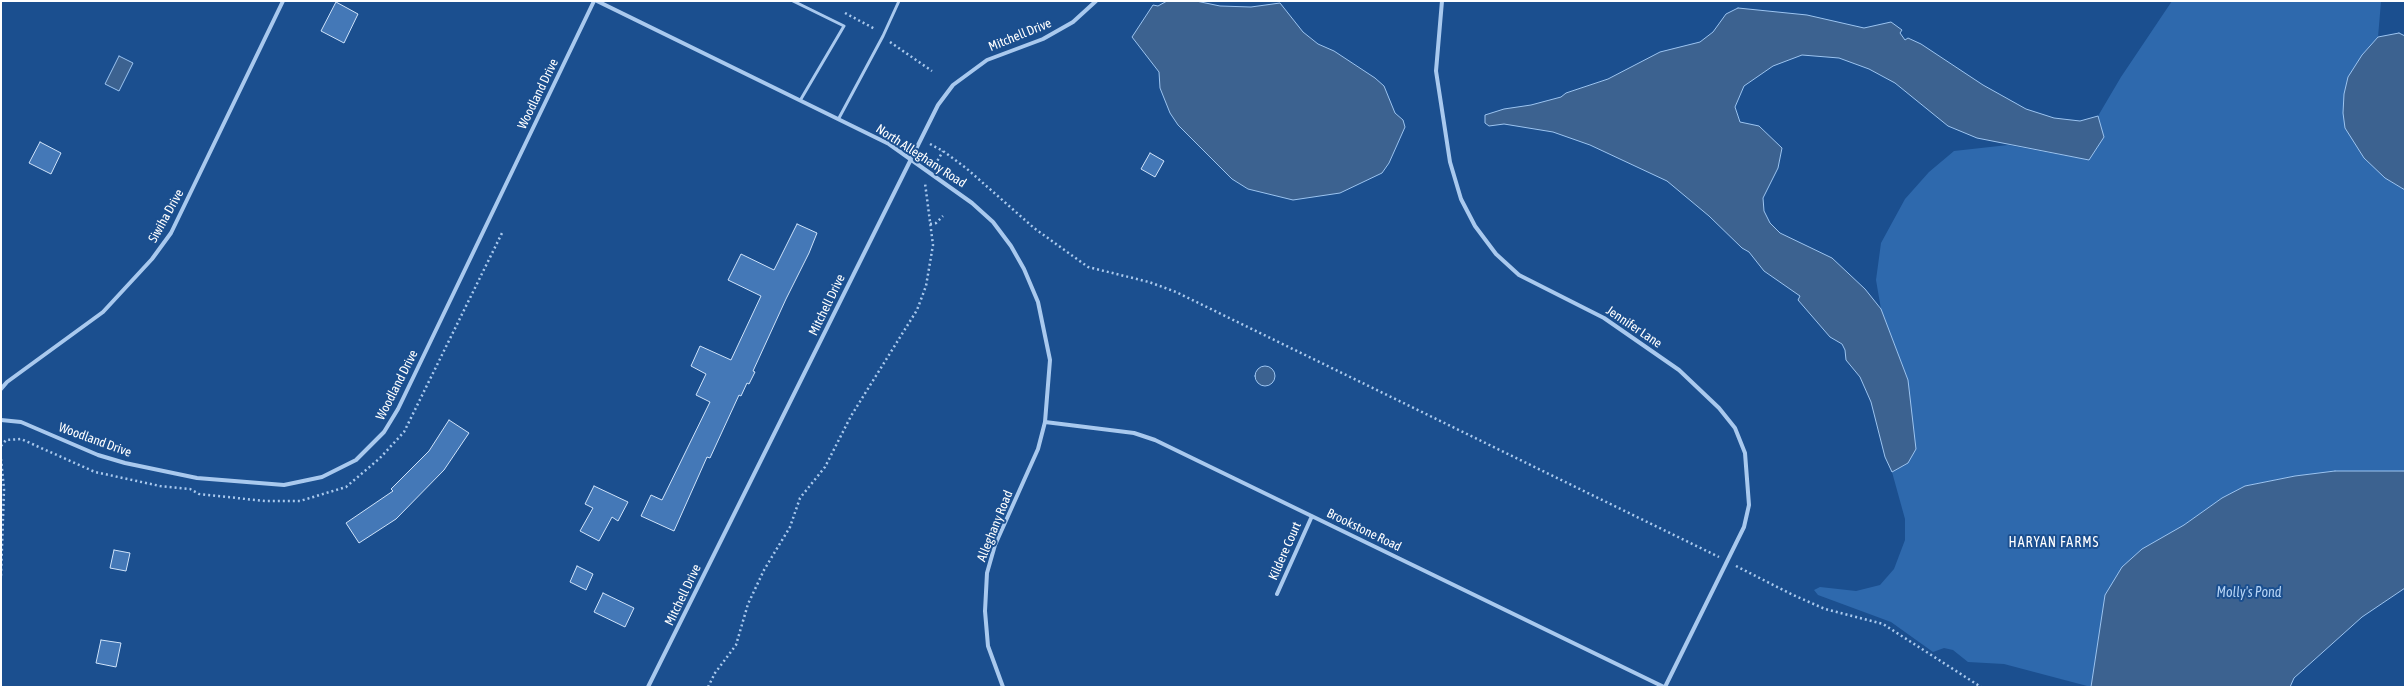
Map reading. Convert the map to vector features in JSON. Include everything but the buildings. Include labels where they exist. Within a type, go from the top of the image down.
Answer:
[{"type":"street","name":"Siwiha Drive","points":[[1,389],[7,382],[103,312],[152,259],[171,232],[283,1]]},
{"type":"street","name":"Woodland Drive","points":[[1,420],[21,422],[98,455],[125,463],[197,478],[284,485],[322,477],[356,460],[384,432],[398,409],[594,1]]},
{"type":"street","name":"North Alleghany Road","points":[[597,1],[801,99],[889,144],[931,172],[972,203],[992,222],[1011,246],[1024,269],[1038,302],[1050,360],[1045,422]]},
{"type":"street","name":"Mitchell Drive","points":[[648,687],[938,105],[953,85],[987,60],[1043,39],[1073,22],[1096,1]]},
{"type":"street","name":"Jennifer Lane","points":[[1442,1],[1437,78],[1450,162],[1462,199],[1475,226],[1496,254],[1519,275],[1604,318],[1666,362],[1719,408],[1734,428],[1745,453],[1749,505],[1744,527],[1665,687]]},
{"type":"street","name":"Brookstone Road","points":[[1045,422],[1134,433],[1155,440],[1665,687]]},
{"type":"street","name":"Alleghany Road","points":[[1003,687],[988,646],[985,611],[987,574],[995,545],[1038,449],[1045,422]]},
{"type":"street","name":"Kildere Court","points":[[1277,594],[1312,516]]},
{"type":"lane","points":[[793,1],[844,26],[801,99]]},
{"type":"lane","points":[[839,118],[883,36],[899,1]]},
{"type":"path","points":[[920,140],[943,151],[984,183],[1034,228],[1088,267],[1149,282],[1176,292],[1727,561],[1792,596],[1825,609],[1883,624],[1981,687]]},
{"type":"path","points":[[708,687],[715,674],[736,645],[748,604],[764,570],[790,527],[800,498],[825,467],[851,416],[917,310],[926,286],[933,245],[925,182],[943,151]]},
{"type":"path","points":[[930,224],[936,223],[943,216]]},
{"type":"path","points":[[1,446],[6,440],[21,439],[95,472],[160,486],[190,489],[200,494],[265,501],[300,501],[346,487],[380,458],[404,432],[503,231]]},
{"type":"path","points":[[1,458],[4,510],[1,576]]},
{"type":"shaded area","points":[[2172,1],[2381,2],[2378,37],[2362,55],[2385,178],[2405,190],[2405,471],[2335,471],[2295,476],[2245,486],[2222,498],[2184,525],[2105,595],[2091,687],[2004,664],[1968,662],[1953,650],[1944,648],[1933,652],[1891,622],[1818,595],[1814,590],[1820,587],[1856,591],[1880,585],[1894,569],[1905,540],[1905,519],[1892,472],[1908,463],[1908,380],[1881,309],[1876,280],[1881,243],[1905,199],[1929,172],[1954,151],[2008,145],[2089,160],[2104,137],[2098,116],[2121,77]]},
{"type":"water","points":[[1167,1],[1196,1],[1220,6],[1251,7],[1280,3],[1303,32],[1318,44],[1334,51],[1375,78],[1384,86],[1395,113],[1403,120],[1405,127],[1389,163],[1382,173],[1340,193],[1293,200],[1248,189],[1232,179],[1178,125],[1170,113],[1160,88],[1159,72],[1132,37],[1153,5],[1158,6]]},
{"type":"water","points":[[1738,8],[1807,15],[1864,28],[1891,22],[1902,30],[1900,33],[1905,40],[1908,38],[1921,44],[1983,85],[2026,109],[2054,118],[2080,121],[2098,116],[2104,137],[2089,160],[1977,138],[1948,126],[1895,83],[1869,69],[1839,58],[1802,55],[1773,66],[1744,86],[1735,107],[1740,122],[1759,126],[1782,148],[1778,168],[1763,198],[1764,211],[1770,223],[1780,233],[1832,258],[1865,289],[1881,309],[1908,380],[1916,449],[1908,463],[1892,472],[1885,457],[1871,402],[1860,377],[1846,360],[1845,350],[1842,344],[1830,337],[1798,300],[1800,296],[1764,271],[1749,252],[1742,248],[1709,216],[1667,181],[1590,145],[1553,132],[1504,124],[1489,126],[1485,123],[1485,115],[1504,109],[1531,105],[1561,97],[1566,93],[1608,79],[1660,52],[1700,42],[1713,32],[1726,14]]},
{"type":"water","points":[[2399,33],[2405,36],[2405,190],[2385,178],[2364,158],[2345,128],[2343,113],[2344,94],[2348,77],[2362,55],[2378,37]]},
{"type":"water","points":[[119,56],[133,63],[119,91],[105,84]]},
{"type":"water","points":[[1261,366],[1269,366],[1275,372],[1275,380],[1269,386],[1261,386],[1255,380],[1255,372]]},
{"type":"water","name":"Molly's Pond","points":[[2335,471],[2405,471],[2405,588],[2362,617],[2294,678],[2290,687],[2091,687],[2105,595],[2122,567],[2142,549],[2184,525],[2222,498],[2245,486],[2295,476]]},
{"type":"district","name":"HARYAN FARMS","points":[[2054,543]]}]
